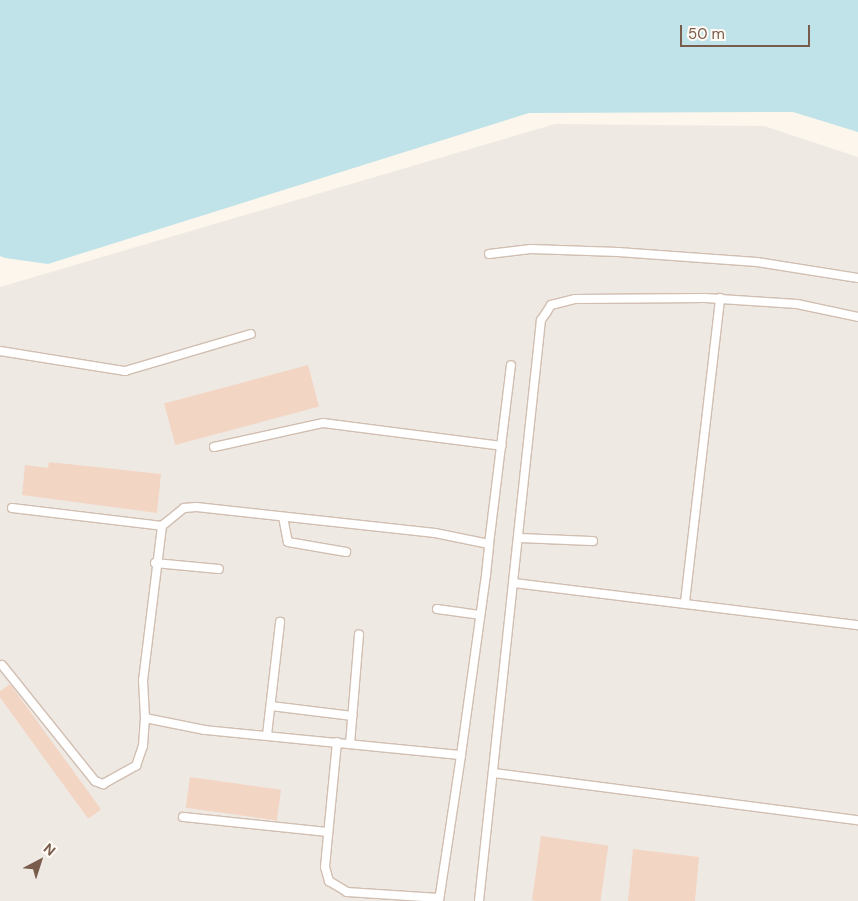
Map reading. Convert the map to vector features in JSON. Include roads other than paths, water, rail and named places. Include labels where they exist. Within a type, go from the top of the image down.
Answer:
[{"type":"lane","points":[[490,254],[531,249],[628,252],[756,262],[858,278]]},
{"type":"lane","points":[[685,602],[720,298]]},
{"type":"lane","points":[[479,901],[541,320],[552,305],[575,300],[720,298],[798,304],[858,317]]},
{"type":"lane","points":[[0,351],[125,371],[250,334]]},
{"type":"lane","points":[[338,742],[325,867],[336,888],[439,899],[480,615],[511,365]]},
{"type":"lane","points":[[214,447],[323,423],[502,446]]},
{"type":"lane","points":[[12,508],[162,526],[190,508],[282,516],[451,535],[489,544]]},
{"type":"lane","points":[[282,516],[288,542],[346,552]]},
{"type":"lane","points":[[2,665],[95,781],[103,784],[136,766],[143,746],[145,718],[144,680],[154,563],[162,526]]},
{"type":"lane","points":[[518,538],[593,541]]},
{"type":"lane","points":[[154,563],[219,569]]},
{"type":"lane","points":[[514,583],[685,602],[858,625]]},
{"type":"lane","points":[[437,608],[480,615]]},
{"type":"lane","points":[[267,736],[280,622]]},
{"type":"lane","points":[[350,744],[359,634]]},
{"type":"lane","points":[[271,706],[352,716]]},
{"type":"lane","points":[[145,718],[267,736],[461,755]]},
{"type":"lane","points":[[494,774],[858,820]]},
{"type":"lane","points":[[183,817],[328,832]]},
{"type":"water","points":[[0,0],[858,0],[858,132],[793,112],[529,113],[48,264],[5,258],[0,256]]}]
